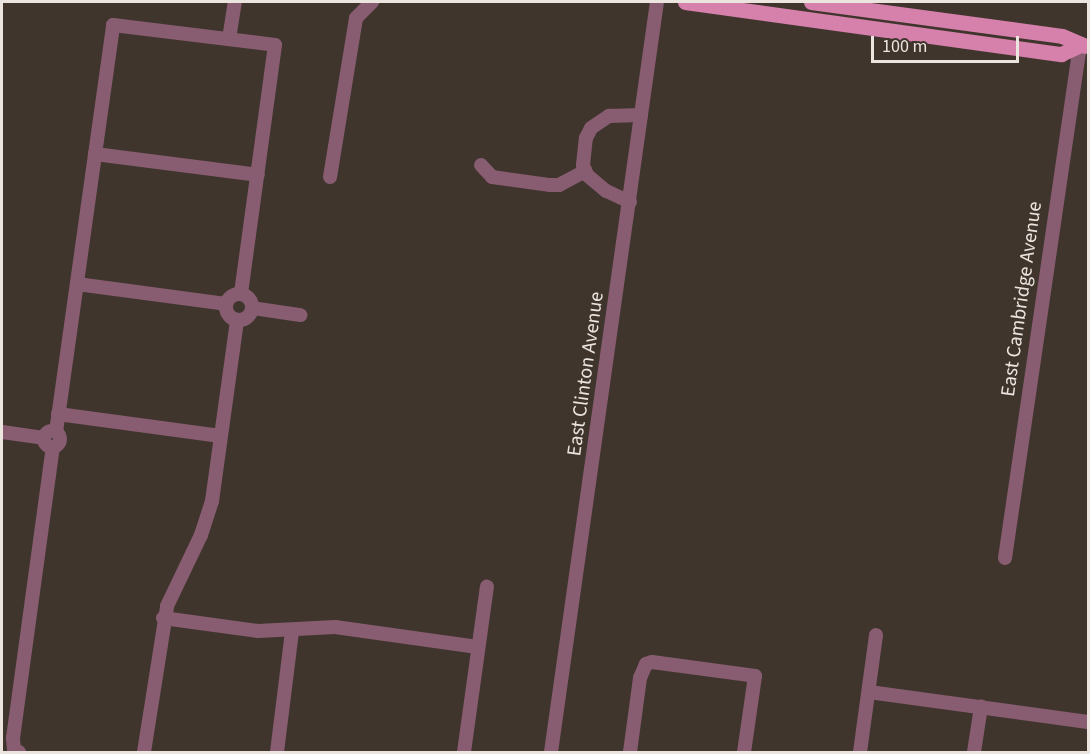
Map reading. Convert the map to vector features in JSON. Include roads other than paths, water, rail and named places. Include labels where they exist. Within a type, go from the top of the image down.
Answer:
[{"type":"main road","points":[[686,2],[1060,54],[1084,46]]},
{"type":"main road","points":[[811,2],[1062,36],[1084,46]]},
{"type":"street","points":[[229,39],[235,2]]},
{"type":"street","points":[[330,177],[356,18],[372,2]]},
{"type":"street","name":"East Clinton Avenue","points":[[551,753],[657,2]]},
{"type":"street","points":[[19,753],[14,750],[13,738],[51,439],[58,414],[113,25],[275,45],[241,294]]},
{"type":"street","name":"East Cambridge Avenue","points":[[1005,558],[1084,46]]},
{"type":"street","points":[[630,201],[606,191],[585,171],[586,138],[591,128],[619,114],[641,116]]},
{"type":"street","points":[[95,154],[258,175]]},
{"type":"street","points":[[481,165],[492,177],[550,185],[559,185],[585,171]]},
{"type":"street","points":[[77,284],[226,304]]},
{"type":"street","points":[[241,294],[248,297],[252,309],[245,318],[237,320],[227,313],[226,304],[230,297],[241,294]]},
{"type":"street","points":[[252,309],[300,315]]},
{"type":"street","points":[[144,753],[163,618],[208,517],[237,320]]},
{"type":"street","points":[[58,414],[221,436]]},
{"type":"street","points":[[2,432],[51,439]]},
{"type":"street","points":[[464,753],[487,587]]},
{"type":"street","points":[[163,618],[258,631],[335,627],[478,647]]},
{"type":"street","points":[[277,753],[292,631]]},
{"type":"street","points":[[860,753],[876,635]]},
{"type":"street","points":[[630,753],[640,678],[646,664],[652,662],[755,676],[744,753]]},
{"type":"street","points":[[869,692],[1089,722]]},
{"type":"street","points":[[974,753],[981,706]]}]
